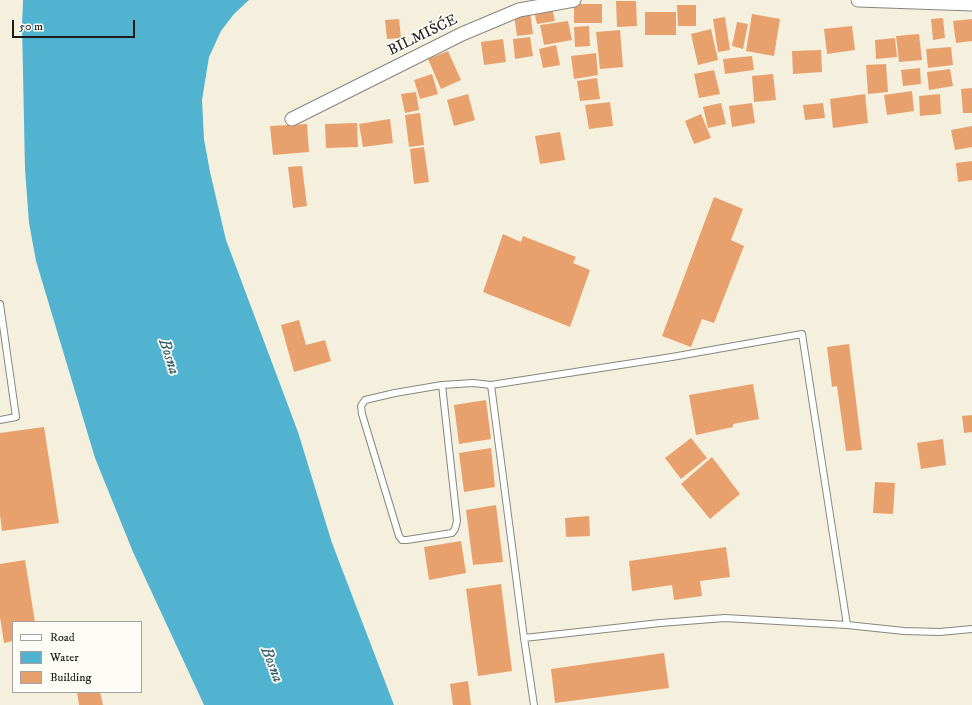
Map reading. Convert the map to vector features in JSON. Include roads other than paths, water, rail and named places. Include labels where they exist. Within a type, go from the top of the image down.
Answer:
[{"type":"street","name":"BILMIŠĆE","points":[[292,119],[462,34],[519,10],[574,0]]},
{"type":"street","points":[[858,0],[972,4]]},
{"type":"lane","points":[[0,304],[16,417],[0,420]]},
{"type":"lane","points":[[442,385],[457,521],[455,529],[452,533],[402,540],[399,536],[362,414],[361,406],[366,400],[395,393],[442,385],[473,383],[492,385],[672,357],[802,334],[847,625]]},
{"type":"lane","points":[[492,385],[534,705]]},
{"type":"lane","points":[[524,638],[660,623],[725,618],[847,625],[904,631],[940,632],[972,629]]},
{"type":"water","name":"Bosna","points":[[23,0],[249,0],[234,14],[221,31],[209,57],[202,100],[204,139],[210,172],[226,240],[298,432],[332,543],[394,705],[204,705],[133,552],[95,458],[36,261],[29,223],[25,169],[22,25]]}]
